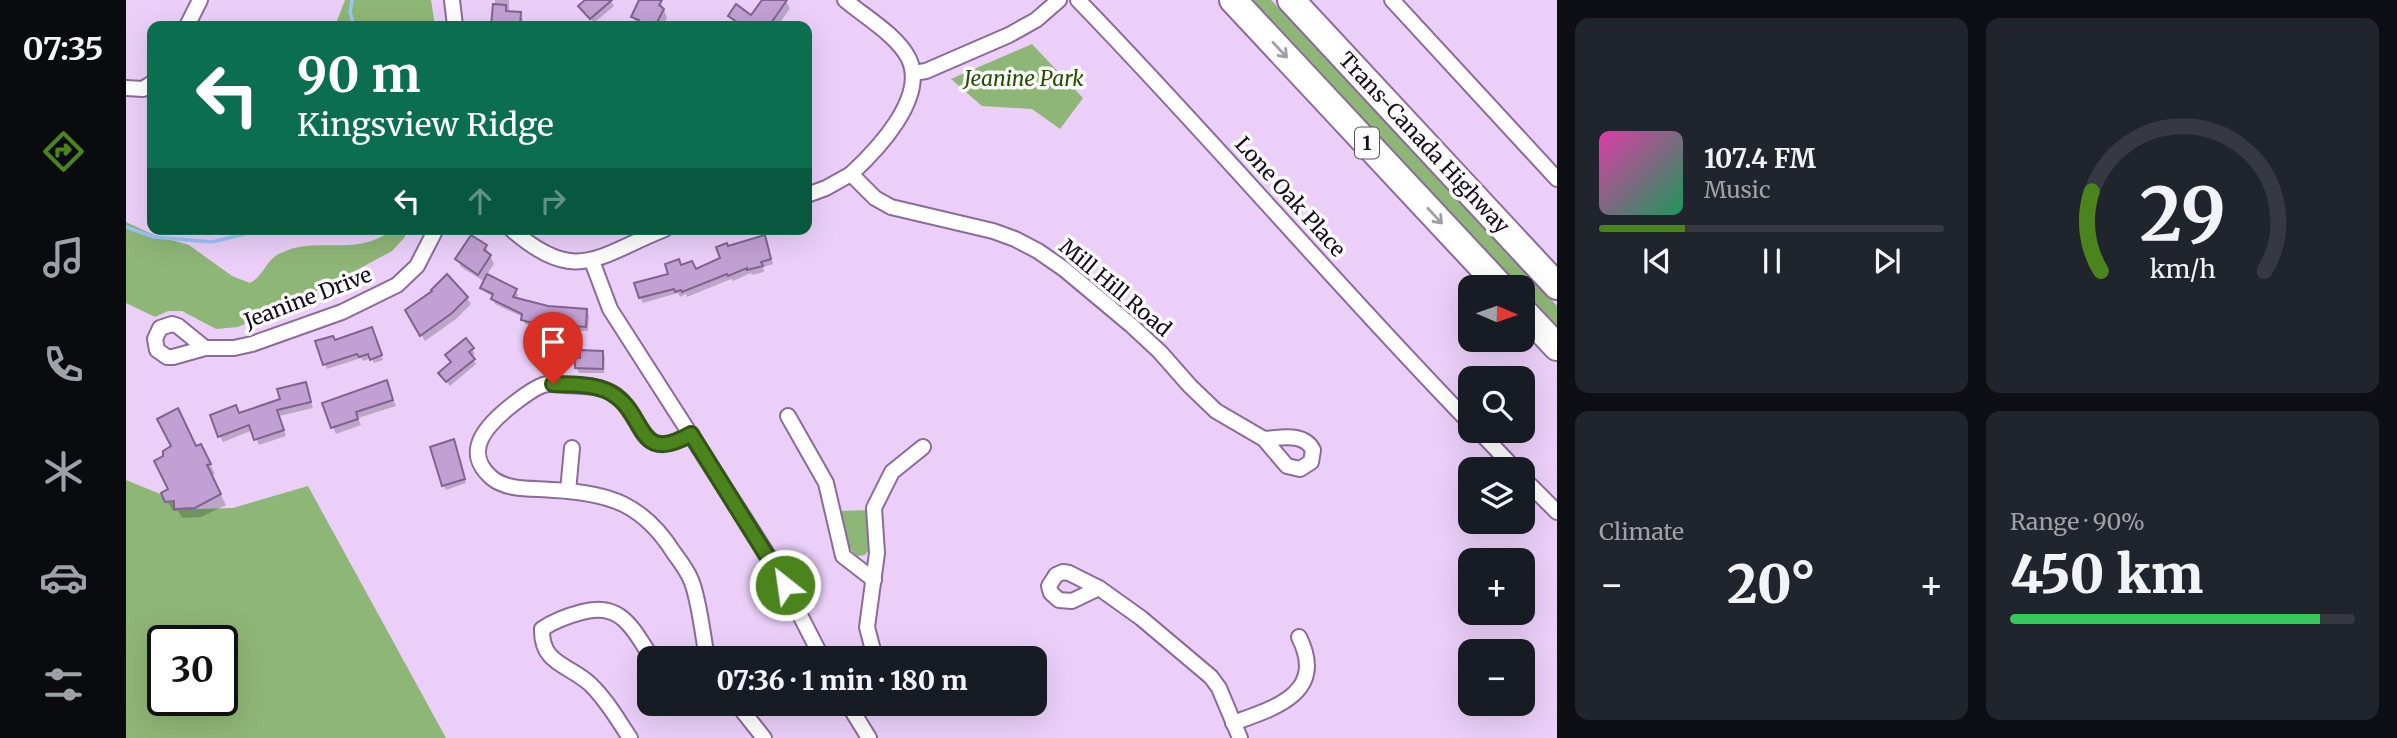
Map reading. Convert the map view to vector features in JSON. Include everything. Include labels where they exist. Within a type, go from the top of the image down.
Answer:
[{"type":"highway","name":"Trans-Canada Highway","points":[[1233,0],[1490,275]]},
{"type":"highway","name":"Trans-Canada Highway","points":[[1291,0],[1557,286]]},
{"type":"highway","points":[[1535,324],[1557,347]]},
{"type":"street","points":[[190,21],[200,0]]},
{"type":"street","points":[[452,0],[454,21]]},
{"type":"street","points":[[812,193],[851,174],[869,157],[906,106],[912,86],[913,73],[900,47],[845,0]]},
{"type":"street","points":[[913,73],[926,71],[1009,35],[1036,20],[1059,0]]},
{"type":"street","name":"Lone Oak Place","points":[[1078,0],[1167,91],[1458,409]]},
{"type":"street","points":[[1392,0],[1557,180]]},
{"type":"street","points":[[126,88],[143,89],[147,86]]},
{"type":"street","name":"Mill Hill Road","points":[[851,174],[875,198],[891,207],[993,231],[1038,251],[1064,269],[1140,334],[1216,411],[1264,439]]},
{"type":"street","name":"Jeanine Drive","points":[[205,348],[234,348],[252,344],[368,300],[397,285],[417,266],[433,235]]},
{"type":"street","points":[[518,235],[538,251],[569,262],[592,261],[636,235]]},
{"type":"street","points":[[592,261],[610,309],[776,568],[816,646]]},
{"type":"street","points":[[691,434],[677,442],[648,439],[620,398],[609,391],[594,387],[553,384],[533,390],[486,428],[478,451],[481,463],[494,480],[504,485],[597,495],[640,512],[661,532],[691,580],[705,646]]},
{"type":"street","points":[[788,416],[826,483],[843,556],[874,580]]},
{"type":"street","points":[[1490,443],[1504,457]]},
{"type":"street","points":[[872,646],[867,626],[877,553],[874,508],[892,472],[923,447]]},
{"type":"street","points":[[568,491],[572,448]]},
{"type":"street","points":[[1535,490],[1557,512]]},
{"type":"street","points":[[1099,588],[1201,667],[1219,688],[1240,738]]},
{"type":"street","points":[[629,738],[615,714],[589,684],[551,658],[542,643],[542,629],[556,619],[596,608],[616,612],[630,624],[644,646]]},
{"type":"street","points":[[1233,723],[1280,706],[1300,688],[1308,662],[1299,637]]},
{"type":"street","points":[[747,716],[764,738]]},
{"type":"street","points":[[857,716],[869,738]]},
{"type":"green space","points":[[345,0],[431,0],[434,21],[337,21]]},
{"type":"green space","points":[[1248,0],[1271,0],[1528,275],[1503,275]]},
{"type":"green space","name":"Jeanine Park","points":[[1032,44],[1083,98],[1060,129],[1032,109],[982,106],[951,79]]},
{"type":"green space","points":[[126,222],[147,232],[147,235],[189,245],[232,276],[250,283],[276,256],[292,249],[313,245],[357,244],[385,235],[406,235],[392,251],[329,285],[238,327],[216,329],[182,311],[168,311],[155,317],[126,303]]},
{"type":"green space","points":[[1535,282],[1557,306],[1557,332],[1535,309]]},
{"type":"green space","points":[[126,480],[197,509],[233,508],[308,486],[446,738],[126,738]]},
{"type":"green space","points":[[869,510],[870,548],[865,555],[857,556],[846,541],[839,511]]},
{"type":"building","points":[[585,0],[612,0],[590,19],[578,6]]},
{"type":"building","points":[[639,0],[662,0],[659,5],[664,9],[658,21],[638,21],[631,17]]},
{"type":"building","points":[[762,0],[787,0],[772,21],[736,21],[728,16],[736,4],[751,15]]},
{"type":"building","points":[[493,4],[506,5],[506,11],[521,12],[520,21],[491,21]]},
{"type":"building","points":[[471,235],[487,245],[484,250],[491,255],[478,275],[455,259]]},
{"type":"building","points":[[765,235],[771,259],[761,262],[763,266],[747,268],[728,276],[727,274],[682,292],[675,292],[674,289],[639,298],[634,283],[668,274],[665,264],[679,259],[681,265],[692,261],[696,269],[720,258],[716,247]]},
{"type":"building","points":[[447,274],[468,297],[452,313],[420,336],[405,310],[432,291]]},
{"type":"building","points":[[487,274],[517,289],[513,297],[548,306],[587,309],[586,327],[546,326],[521,320],[522,314],[491,299],[493,294],[480,288]]},
{"type":"building","points":[[372,327],[382,355],[370,360],[368,354],[359,357],[357,354],[323,365],[315,341],[333,336],[335,340]]},
{"type":"building","points":[[466,338],[474,348],[469,352],[475,359],[446,382],[438,373],[451,362],[445,355]]},
{"type":"building","points":[[580,350],[603,351],[603,369],[575,368],[575,358],[580,358]]},
{"type":"building","points":[[387,380],[393,400],[356,412],[358,419],[331,428],[322,403]]},
{"type":"building","points":[[306,382],[311,402],[277,410],[284,430],[254,440],[249,425],[218,437],[210,415],[236,405],[239,413],[280,399],[277,389]]},
{"type":"building","points":[[178,408],[196,446],[201,444],[211,464],[207,465],[221,494],[195,508],[174,509],[174,501],[165,502],[161,493],[168,489],[154,461],[163,456],[163,451],[171,446],[157,419]]},
{"type":"building","points":[[454,439],[465,479],[442,486],[430,447]]},
{"type":"waterway","points":[[352,0],[350,12],[353,21]]},
{"type":"waterway","points":[[126,227],[147,234]]},
{"type":"waterway","points":[[148,235],[212,242],[241,235]]},
{"type":"route","points":[[553,384],[594,387],[609,391],[620,398],[640,431],[657,443],[677,442],[691,434],[785,585]]}]
